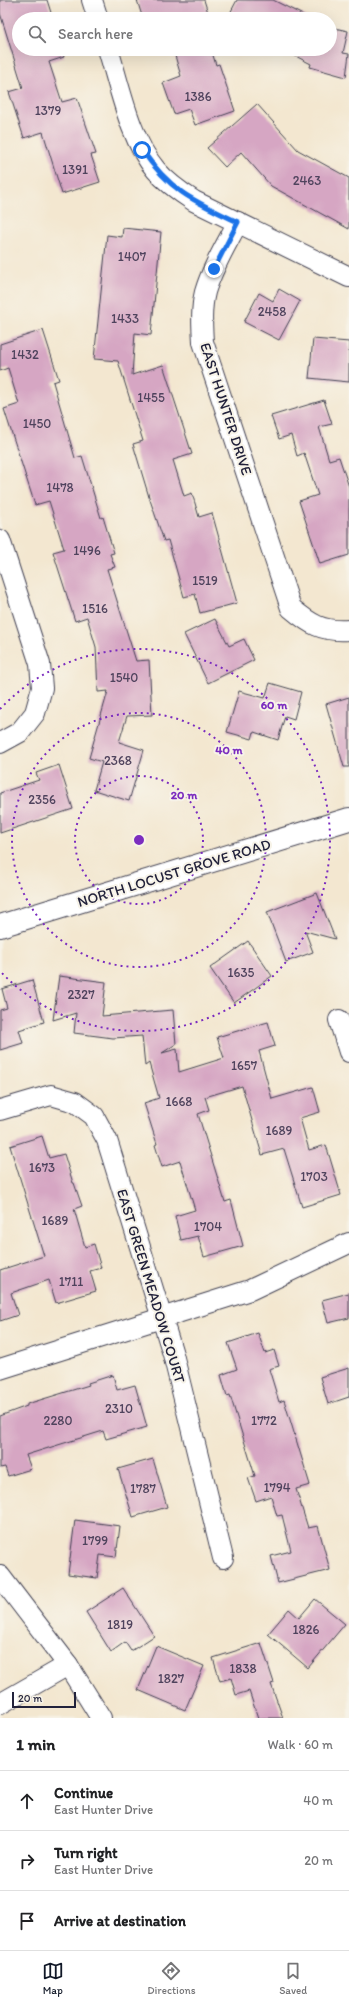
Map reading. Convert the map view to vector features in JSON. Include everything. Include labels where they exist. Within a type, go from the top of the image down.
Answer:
[{"type":"main road","name":"NORTH LOCUST GROVE ROAD","points":[[0,926],[349,819]]},
{"type":"street","points":[[92,0],[96,12]]},
{"type":"street","points":[[110,56],[128,114],[142,150],[156,170],[174,187],[194,201],[349,278]]},
{"type":"street","name":"EAST HUNTER DRIVE","points":[[238,222],[214,269],[205,293],[202,317],[203,342],[291,608],[310,624],[341,631]]},
{"type":"street","points":[[0,540],[40,664],[42,688],[35,713],[20,732],[0,742]]},
{"type":"street","points":[[339,1020],[349,1052]]},
{"type":"street","name":"EAST GREEN MEADOW COURT","points":[[0,1110],[51,1096],[75,1102],[94,1116],[107,1140],[173,1354],[223,1558]]},
{"type":"street","points":[[0,1369],[250,1290],[349,1243]]},
{"type":"street","points":[[0,1576],[68,1665],[101,1718]]},
{"type":"street","points":[[0,1704],[68,1665]]},
{"type":"building","points":[[0,0],[47,0],[51,12],[12,12],[12,52],[0,13]]},
{"type":"building","points":[[137,0],[204,0],[208,12],[141,12]]},
{"type":"building","points":[[237,0],[273,0],[297,12],[231,12]]},
{"type":"building","points":[[337,29],[348,31],[343,53],[349,54],[346,77],[310,67],[311,64],[296,56],[337,56]]},
{"type":"building","points":[[13,56],[64,56],[49,62],[62,102],[77,98],[96,154],[91,155],[100,182],[62,194],[43,132],[24,138],[9,92],[23,88]]},
{"type":"building","points":[[175,56],[213,56],[216,65],[219,64],[235,111],[195,125],[189,109],[174,114],[163,83],[181,76]]},
{"type":"building","points":[[257,104],[298,150],[349,178],[349,229],[271,186],[241,152],[225,167],[207,148]]},
{"type":"building","points":[[123,228],[161,232],[151,335],[135,333],[132,375],[163,365],[192,454],[173,460],[184,496],[192,493],[199,517],[212,513],[237,603],[200,613],[195,594],[184,597],[168,540],[164,541],[149,497],[133,444],[143,441],[118,361],[94,359],[107,235],[122,237]]},
{"type":"building","points":[[279,289],[300,301],[279,340],[244,322],[259,293],[273,301]]},
{"type":"building","points":[[43,330],[59,380],[53,382],[75,458],[82,456],[101,518],[103,517],[114,553],[110,554],[115,567],[107,569],[136,661],[149,660],[152,715],[127,716],[119,742],[144,750],[129,801],[94,790],[102,762],[89,758],[108,691],[98,692],[96,647],[87,617],[75,621],[53,552],[64,549],[49,501],[35,505],[4,409],[19,404],[8,368],[0,371],[0,344]]},
{"type":"building","points":[[313,339],[349,342],[349,382],[309,378]]},
{"type":"building","points":[[324,400],[332,424],[319,427],[329,460],[339,457],[349,487],[349,555],[320,564],[299,501],[318,495],[304,453],[297,456],[291,435],[279,439],[271,416]]},
{"type":"building","points":[[215,619],[229,646],[244,639],[254,660],[208,683],[184,634]]},
{"type":"building","points":[[270,683],[301,692],[294,719],[285,716],[278,740],[254,732],[252,739],[227,732],[239,691],[265,698]]},
{"type":"building","points":[[349,697],[349,767],[344,767],[326,704]]},
{"type":"building","points":[[59,765],[73,809],[0,833],[0,793],[39,780],[36,773]]},
{"type":"building","points":[[317,893],[335,939],[305,931],[313,952],[286,962],[267,912]]},
{"type":"building","points":[[248,941],[272,976],[234,1003],[210,968]]},
{"type":"building","points":[[59,976],[106,982],[102,1016],[173,1010],[176,1044],[162,1053],[177,1049],[179,1072],[224,1058],[217,1037],[268,1022],[275,1046],[259,1051],[272,1099],[313,1087],[320,1112],[300,1118],[309,1150],[326,1145],[341,1195],[302,1207],[284,1149],[262,1155],[242,1086],[205,1097],[209,1110],[198,1114],[225,1202],[231,1200],[243,1246],[204,1257],[198,1236],[181,1240],[175,1216],[195,1210],[180,1161],[162,1167],[155,1145],[157,1144],[144,1103],[159,1098],[149,1063],[145,1066],[142,1036],[113,1038],[74,1033],[76,1013],[53,1020]]},
{"type":"building","points":[[32,980],[44,1022],[19,1030],[23,1043],[0,1050],[0,1010],[7,1008],[2,989]]},
{"type":"building","points":[[42,1136],[49,1158],[64,1154],[82,1206],[74,1209],[85,1247],[94,1244],[101,1268],[90,1271],[96,1291],[56,1303],[49,1280],[11,1293],[18,1315],[0,1321],[0,1270],[44,1256],[10,1146]]},
{"type":"building","points":[[349,1293],[349,1318],[328,1323],[322,1300]]},
{"type":"building","points":[[258,1333],[265,1353],[274,1350],[279,1366],[269,1369],[279,1402],[284,1400],[310,1485],[296,1489],[308,1528],[318,1526],[330,1570],[278,1583],[271,1556],[291,1551],[282,1515],[277,1516],[271,1496],[256,1501],[248,1478],[255,1476],[230,1395],[227,1396],[221,1375],[237,1369],[228,1343]]},
{"type":"building","points":[[349,1368],[349,1397],[328,1404],[320,1377]]},
{"type":"building","points":[[113,1375],[117,1390],[135,1385],[147,1427],[106,1439],[103,1431],[26,1455],[31,1469],[8,1476],[5,1467],[0,1468],[0,1416],[27,1406],[27,1404],[89,1385],[88,1383]]},
{"type":"building","points":[[153,1459],[167,1507],[133,1517],[118,1469]]},
{"type":"building","points":[[75,1520],[120,1526],[116,1557],[100,1555],[97,1578],[68,1574]]},
{"type":"building","points":[[123,1588],[154,1636],[131,1651],[125,1642],[111,1652],[86,1612]]},
{"type":"building","points":[[315,1599],[345,1624],[308,1668],[268,1634],[289,1609],[299,1618]]},
{"type":"building","points":[[261,1643],[274,1683],[271,1684],[283,1718],[258,1718],[249,1691],[236,1695],[231,1678],[220,1681],[213,1658]]},
{"type":"building","points":[[156,1646],[204,1666],[185,1710],[138,1690]]},
{"type":"route","points":[[142,150],[156,170],[174,187],[194,201],[238,222],[214,269]]}]
